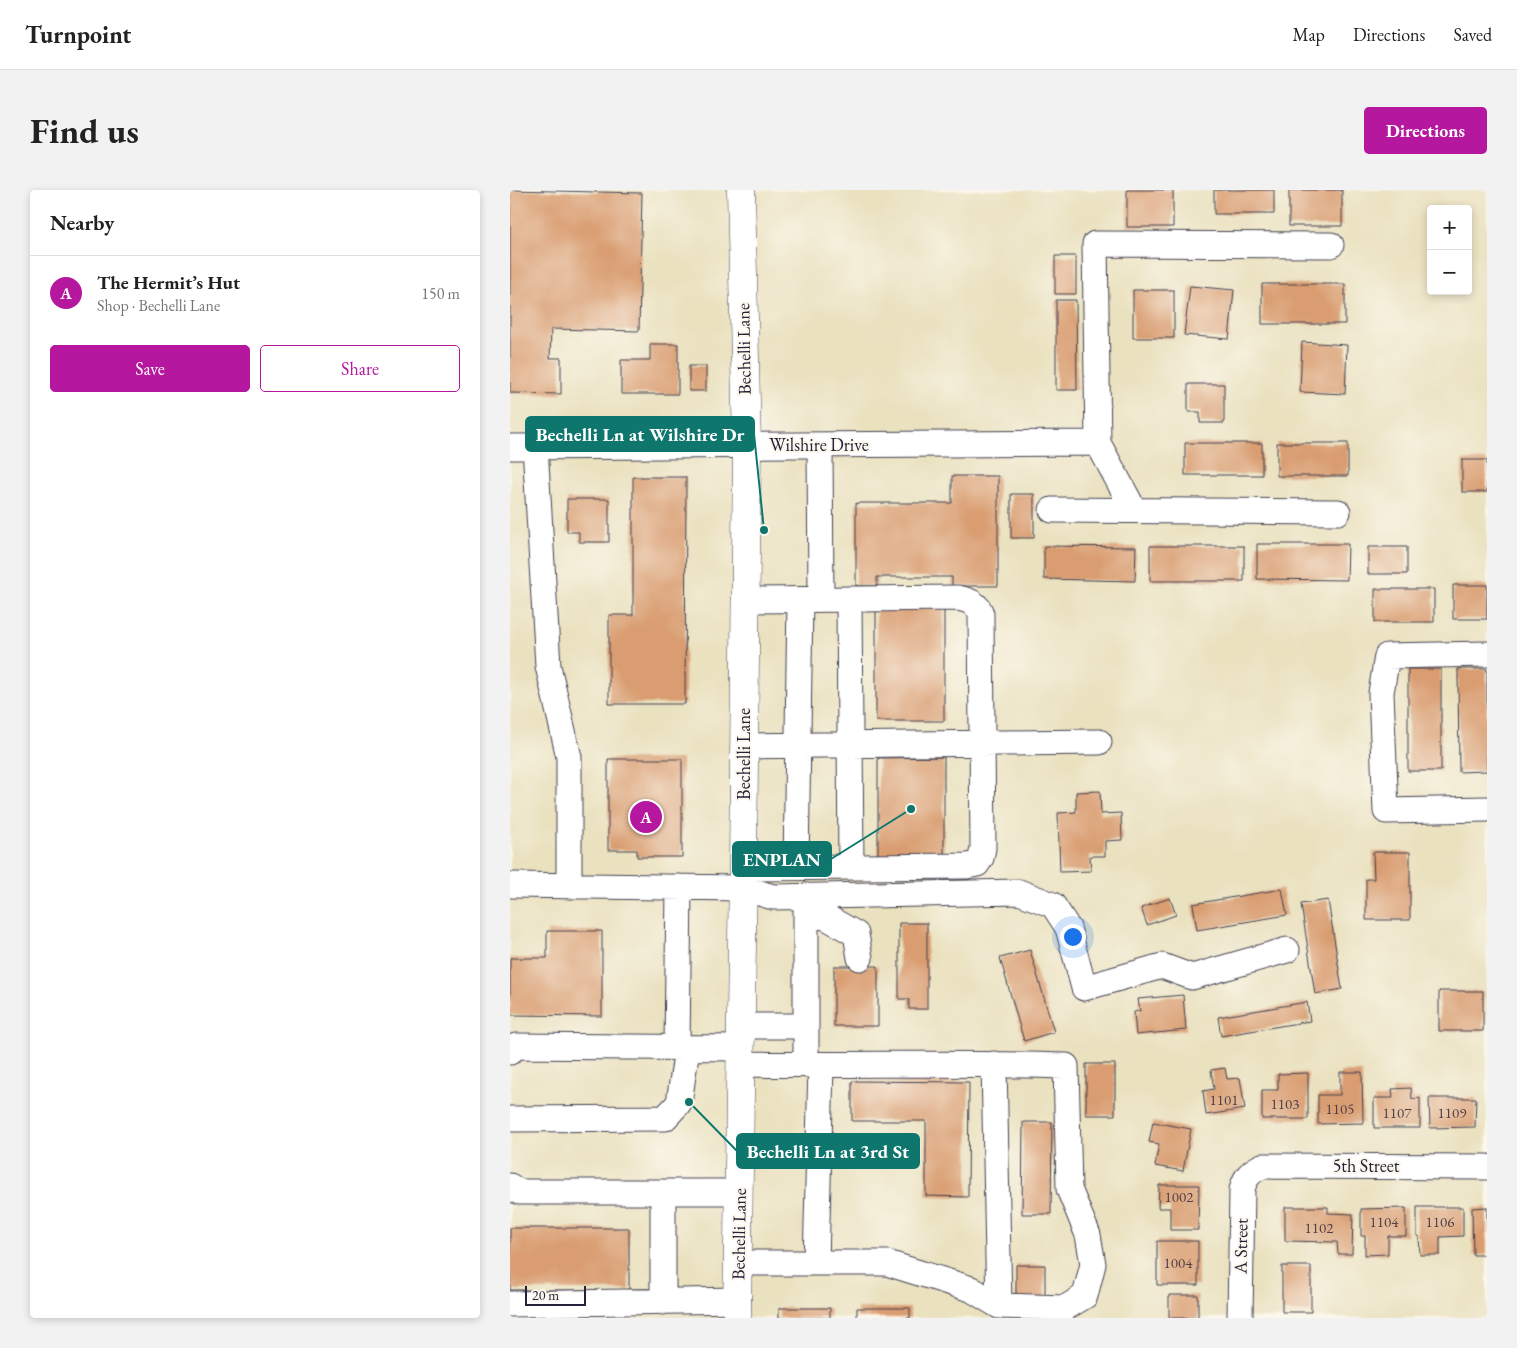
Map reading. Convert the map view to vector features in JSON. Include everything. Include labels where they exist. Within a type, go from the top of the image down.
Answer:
[{"type":"main road","name":"Bechelli Lane","points":[[738,1309],[746,445],[741,190]]},
{"type":"street","points":[[1134,510],[1098,443],[1095,244],[1331,246]]},
{"type":"street","name":"Wilshire Drive","points":[[510,446],[1098,443]]},
{"type":"street","points":[[796,867],[798,745],[820,445]]},
{"type":"street","points":[[535,446],[548,666],[569,757],[569,886]]},
{"type":"street","points":[[1052,510],[1338,512]]},
{"type":"street","points":[[510,885],[679,887],[743,878],[796,867],[967,866],[977,864],[981,858],[983,848],[980,608],[970,601],[958,598],[745,600]]},
{"type":"street","points":[[850,599],[851,867]]},
{"type":"street","points":[[1487,654],[1387,656],[1381,692],[1386,811],[1487,809]]},
{"type":"street","points":[[744,746],[1099,742]]},
{"type":"street","points":[[743,878],[773,897],[806,906],[856,934],[860,958]]},
{"type":"street","points":[[510,1119],[664,1118],[679,1103],[682,1048],[679,887]]},
{"type":"street","points":[[806,906],[1019,892],[1053,905],[1068,928],[1084,988],[1162,966],[1192,977],[1287,950]]},
{"type":"street","points":[[806,906],[806,1026],[813,1065],[816,1263]]},
{"type":"street","points":[[513,1049],[741,1046],[806,1026]]},
{"type":"street","points":[[738,1263],[887,1263],[971,1289],[998,1306],[1065,1308],[1085,1296],[1093,1264],[1088,1235],[1070,1189],[1066,1066],[994,1064],[813,1065],[741,1046]]},
{"type":"street","points":[[994,1064],[998,1306]]},
{"type":"street","name":"5th Street","points":[[1248,1175],[1262,1166],[1487,1167]]},
{"type":"street","name":"A Street","points":[[1240,1318],[1242,1190],[1248,1175]]},
{"type":"street","points":[[514,1189],[739,1192]]},
{"type":"street","points":[[660,1192],[664,1302]]},
{"type":"street","points":[[510,1304],[664,1302],[738,1309]]},
{"type":"building","points":[[510,190],[642,193],[639,331],[551,329],[550,358],[561,358],[561,394],[510,393]]},
{"type":"building","points":[[1127,190],[1173,190],[1173,227],[1127,227]]},
{"type":"building","points":[[1214,190],[1274,190],[1274,214],[1214,214]]},
{"type":"building","points":[[1289,190],[1342,190],[1342,226],[1289,226]]},
{"type":"building","points":[[1055,256],[1076,256],[1076,294],[1055,294]]},
{"type":"building","points":[[1262,284],[1345,284],[1345,324],[1262,324]]},
{"type":"building","points":[[1190,286],[1234,290],[1229,339],[1184,335]]},
{"type":"building","points":[[1133,290],[1174,290],[1174,338],[1133,338]]},
{"type":"building","points":[[1056,300],[1076,300],[1077,390],[1056,390]]},
{"type":"building","points":[[1302,342],[1347,345],[1345,394],[1300,392]]},
{"type":"building","points":[[650,344],[678,344],[678,394],[621,394],[621,360],[650,360]]},
{"type":"building","points":[[689,366],[706,366],[706,391],[689,391]]},
{"type":"building","points":[[1188,384],[1224,384],[1224,423],[1200,423],[1200,412],[1188,412]]},
{"type":"building","points":[[1185,443],[1262,443],[1262,475],[1185,475]]},
{"type":"building","points":[[1277,443],[1348,443],[1348,476],[1277,476]]},
{"type":"building","points":[[1462,460],[1487,460],[1487,492],[1462,492]]},
{"type":"building","points":[[952,476],[998,476],[998,586],[952,586],[952,577],[877,577],[877,586],[856,586],[856,503],[952,503]]},
{"type":"building","points":[[633,477],[686,477],[685,704],[609,704],[609,615],[633,615]]},
{"type":"building","points":[[1011,494],[1034,494],[1034,538],[1011,538]]},
{"type":"building","points":[[567,499],[609,499],[609,542],[579,542],[579,532],[567,532]]},
{"type":"building","points":[[1257,544],[1348,544],[1347,580],[1257,579]]},
{"type":"building","points":[[1044,546],[1136,547],[1135,581],[1044,579]]},
{"type":"building","points":[[1150,546],[1244,546],[1244,581],[1150,581]]},
{"type":"building","points":[[1368,547],[1407,547],[1407,574],[1368,574]]},
{"type":"building","points":[[1453,585],[1487,585],[1487,619],[1453,619]]},
{"type":"building","points":[[1375,589],[1434,589],[1434,622],[1375,622]]},
{"type":"building","points":[[876,608],[944,608],[944,721],[876,721]]},
{"type":"building","points":[[1408,669],[1441,669],[1441,771],[1408,771]]},
{"type":"building","points":[[1458,669],[1487,669],[1487,771],[1459,772]]},
{"type":"building","points":[[944,757],[944,860],[878,860],[878,758]]},
{"type":"building","points":[[608,759],[682,759],[682,857],[637,857],[637,850],[608,850]]},
{"type":"building","points":[[1100,791],[1101,814],[1121,813],[1122,840],[1105,841],[1105,856],[1090,856],[1091,871],[1060,872],[1058,813],[1076,812],[1076,792]]},
{"type":"building","points":[[1373,852],[1410,852],[1410,920],[1366,920],[1366,879],[1374,879]]},
{"type":"building","points":[[1282,889],[1287,915],[1197,930],[1193,904]]},
{"type":"building","points":[[1170,898],[1176,915],[1147,925],[1141,908]]},
{"type":"building","points":[[1328,900],[1342,989],[1315,994],[1301,904]]},
{"type":"building","points":[[899,923],[927,923],[927,1009],[909,1009],[909,999],[899,999]]},
{"type":"building","points":[[547,931],[602,931],[602,1016],[510,1015],[510,958],[547,958]]},
{"type":"building","points":[[1030,950],[1054,1032],[1024,1041],[1000,958]]},
{"type":"building","points":[[834,966],[878,966],[878,1026],[834,1026]]},
{"type":"building","points":[[1439,991],[1483,991],[1483,1031],[1439,1031]]},
{"type":"building","points":[[1183,995],[1186,1030],[1136,1035],[1134,1012],[1140,1011],[1138,999]]},
{"type":"building","points":[[1307,1002],[1310,1021],[1221,1036],[1218,1017]]},
{"type":"building","points":[[1086,1064],[1115,1064],[1115,1115],[1086,1115]]},
{"type":"building","points":[[1225,1068],[1227,1079],[1240,1078],[1245,1109],[1206,1115],[1203,1091],[1214,1089],[1211,1070]]},
{"type":"building","points":[[1340,1072],[1362,1072],[1363,1123],[1318,1124],[1318,1095],[1340,1095]]},
{"type":"building","points":[[1308,1073],[1308,1119],[1262,1119],[1262,1090],[1278,1090],[1278,1074]]},
{"type":"building","points":[[852,1081],[969,1082],[968,1197],[926,1196],[926,1121],[852,1121]]},
{"type":"building","points":[[1411,1088],[1412,1099],[1420,1098],[1420,1128],[1374,1128],[1374,1098],[1393,1098],[1392,1089]]},
{"type":"building","points":[[1429,1098],[1476,1098],[1475,1127],[1430,1128]]},
{"type":"building","points":[[1023,1122],[1052,1122],[1051,1214],[1022,1214]]},
{"type":"building","points":[[1153,1122],[1191,1129],[1183,1171],[1155,1166],[1159,1144],[1149,1142]]},
{"type":"building","points":[[1159,1185],[1199,1185],[1198,1230],[1170,1230],[1170,1208],[1158,1208]]},
{"type":"building","points":[[1285,1207],[1328,1207],[1328,1213],[1353,1214],[1352,1254],[1338,1254],[1337,1242],[1285,1241]]},
{"type":"building","points":[[1417,1207],[1463,1207],[1463,1236],[1440,1237],[1440,1255],[1420,1255],[1419,1236],[1417,1236]]},
{"type":"building","points":[[1487,1207],[1487,1255],[1473,1255],[1472,1208]]},
{"type":"building","points":[[1406,1208],[1406,1236],[1388,1236],[1388,1254],[1365,1255],[1365,1236],[1361,1236],[1361,1209]]},
{"type":"building","points":[[510,1228],[629,1228],[629,1290],[510,1290]]},
{"type":"building","points":[[1157,1241],[1198,1241],[1198,1285],[1157,1285]]},
{"type":"building","points":[[1016,1265],[1045,1265],[1045,1305],[1016,1305]]},
{"type":"building","points":[[1282,1266],[1311,1266],[1311,1312],[1282,1312]]},
{"type":"building","points":[[1169,1295],[1198,1295],[1198,1318],[1169,1318]]},
{"type":"building","points":[[779,1308],[830,1308],[830,1318],[779,1318]]},
{"type":"building","points":[[857,1308],[910,1308],[910,1318],[857,1318]]},
{"type":"place","name":"Bechelli Ln at Wilshire Dr","points":[[764,530]]},
{"type":"place","name":"ENPLAN","points":[[911,809]]},
{"type":"place","name":"The Hermit’s Hut","points":[[646,817]]},
{"type":"place","name":"Bechelli Ln at 3rd St","points":[[689,1102]]}]
